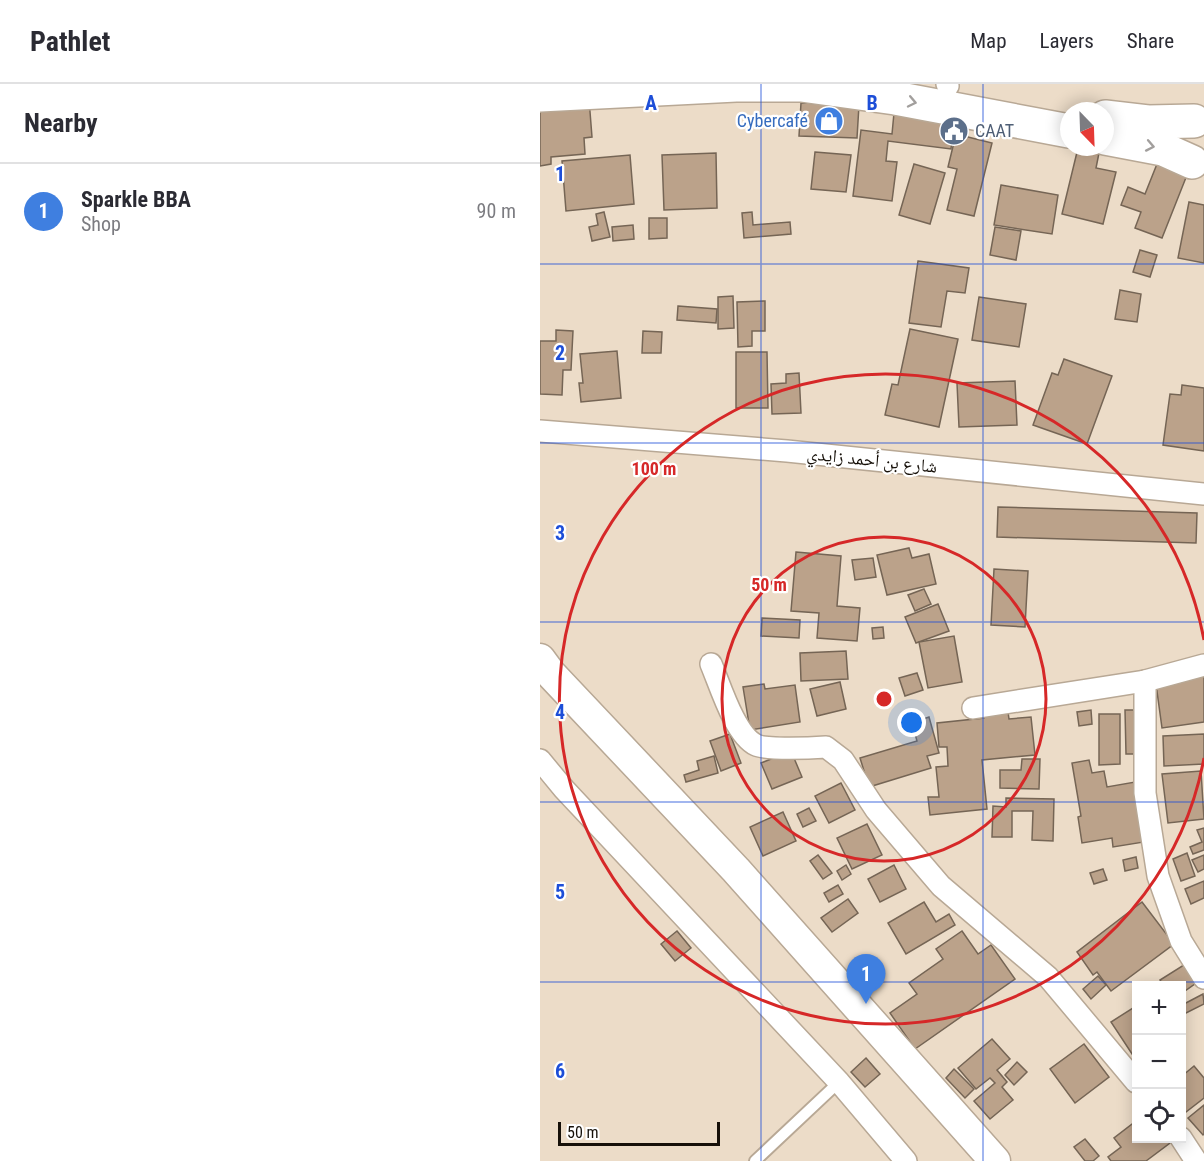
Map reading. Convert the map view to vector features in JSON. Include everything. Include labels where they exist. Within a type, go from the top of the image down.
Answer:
[{"type":"main road","points":[[540,94],[736,85],[801,85],[895,98],[1060,129]]},
{"type":"main road","points":[[944,85],[1060,108]]},
{"type":"main road","points":[[1114,118],[1148,122],[1199,115]]},
{"type":"main road","points":[[1198,168],[1188,152],[1187,141],[1199,115]]},
{"type":"main road","points":[[1114,140],[1163,149],[1198,168]]},
{"type":"street","name":"شارع بن أحمد زايدي","points":[[540,431],[787,452],[1204,494]]},
{"type":"street","points":[[540,659],[551,674],[736,870],[995,1161]]},
{"type":"street","points":[[711,664],[741,732],[756,745],[801,749],[826,747],[843,760],[876,810],[941,886],[1048,977],[1132,1076]]},
{"type":"street","points":[[973,708],[1145,681],[1204,665]]},
{"type":"street","points":[[1145,681],[1145,793],[1158,876],[1181,941],[1204,978]]},
{"type":"street","points":[[540,760],[572,798],[839,1082],[906,1161]]},
{"type":"street","points":[[1184,1143],[1196,1161]]},
{"type":"lane","points":[[755,1161],[839,1082]]},
{"type":"building","points":[[589,99],[592,137],[584,138],[585,154],[551,157],[551,164],[540,166],[540,104]]},
{"type":"building","name":"Cybercafé","points":[[801,103],[859,105],[857,138],[799,136]]},
{"type":"building","points":[[894,113],[954,120],[951,149],[888,141],[886,161],[897,162],[892,201],[853,196],[861,130],[892,134]]},
{"type":"building","points":[[956,134],[992,143],[974,216],[947,210],[957,169],[948,167]]},
{"type":"building","points":[[815,152],[851,155],[846,192],[811,189]]},
{"type":"building","points":[[716,153],[717,208],[664,210],[662,155]]},
{"type":"building","points":[[630,155],[634,204],[566,211],[562,161]]},
{"type":"building","points":[[1076,156],[1098,156],[1096,168],[1116,172],[1103,224],[1062,214]]},
{"type":"building","points":[[914,164],[945,173],[930,224],[899,215]]},
{"type":"building","points":[[1157,164],[1187,175],[1162,238],[1135,228],[1141,212],[1121,205],[1128,187],[1145,194]]},
{"type":"building","points":[[1001,185],[1058,195],[1052,234],[994,225]]},
{"type":"building","points":[[1189,202],[1204,205],[1204,263],[1178,258]]},
{"type":"building","points":[[604,212],[610,237],[592,241],[589,227],[598,225],[596,214]]},
{"type":"building","points":[[752,212],[753,225],[790,222],[791,234],[744,238],[742,213]]},
{"type":"building","points":[[649,218],[667,218],[667,238],[649,239]]},
{"type":"building","points":[[633,225],[634,239],[613,241],[612,227]]},
{"type":"building","points":[[995,227],[1021,231],[1016,260],[990,255]]},
{"type":"building","points":[[1140,250],[1157,255],[1150,277],[1133,272]]},
{"type":"building","points":[[918,261],[969,268],[965,293],[947,291],[941,327],[909,323]]},
{"type":"building","points":[[1120,290],[1141,294],[1137,322],[1115,319]]},
{"type":"building","points":[[733,296],[734,328],[718,329],[718,297]]},
{"type":"building","points":[[979,297],[1026,304],[1019,347],[972,340]]},
{"type":"building","points":[[765,301],[765,331],[752,331],[752,346],[738,347],[737,302]]},
{"type":"building","points":[[678,306],[717,309],[716,323],[677,320]]},
{"type":"building","points":[[910,329],[958,339],[939,427],[885,415],[892,384],[898,385]]},
{"type":"building","points":[[556,330],[573,331],[571,370],[563,370],[562,395],[540,394],[540,341],[556,341]]},
{"type":"building","points":[[643,331],[662,332],[661,353],[642,353]]},
{"type":"building","points":[[617,351],[621,398],[581,402],[579,383],[583,383],[580,354]]},
{"type":"building","points":[[736,352],[767,352],[768,408],[736,408]]},
{"type":"building","points":[[1064,359],[1112,376],[1087,444],[1033,425],[1052,373],[1058,375]]},
{"type":"building","points":[[799,373],[801,413],[772,414],[771,384],[786,383],[786,374]]},
{"type":"building","points":[[1015,381],[1017,425],[959,427],[957,383]]},
{"type":"building","points":[[1182,385],[1204,388],[1204,451],[1163,445],[1170,394],[1181,395]]},
{"type":"building","points":[[998,507],[1197,513],[1196,543],[997,537]]},
{"type":"building","points":[[909,548],[912,558],[929,554],[936,584],[887,595],[877,555]]},
{"type":"building","points":[[796,552],[841,556],[837,606],[860,608],[857,641],[817,638],[819,613],[791,611]]},
{"type":"building","points":[[873,558],[876,577],[855,580],[852,560]]},
{"type":"building","points":[[994,569],[1028,571],[1025,627],[991,625]]},
{"type":"building","points":[[924,589],[931,604],[915,611],[908,595]]},
{"type":"building","points":[[938,604],[949,631],[916,643],[905,617]]},
{"type":"building","points":[[762,618],[800,620],[799,638],[761,636]]},
{"type":"building","points":[[883,627],[884,638],[873,639],[872,628]]},
{"type":"building","points":[[954,636],[962,682],[928,688],[919,642]]},
{"type":"building","points":[[846,651],[848,679],[801,681],[800,653]]},
{"type":"building","points":[[917,673],[923,690],[905,696],[899,678]]},
{"type":"building","points":[[1204,675],[1204,722],[1162,728],[1156,684]]},
{"type":"building","points":[[840,682],[846,709],[817,716],[810,689]]},
{"type":"building","points":[[764,684],[765,689],[795,685],[800,722],[750,730],[743,687]]},
{"type":"building","points":[[1091,710],[1092,724],[1079,726],[1077,712]]},
{"type":"building","points":[[1125,710],[1134,710],[1135,754],[1126,754]]},
{"type":"building","points":[[1008,712],[1009,719],[1031,717],[1035,755],[982,760],[987,809],[930,815],[928,797],[939,797],[936,767],[948,766],[947,747],[939,747],[937,723],[984,718],[984,714]]},
{"type":"building","points":[[1099,714],[1120,714],[1120,764],[1099,765]]},
{"type":"building","points":[[929,717],[939,753],[927,756],[931,768],[869,787],[860,758],[917,741],[912,723]]},
{"type":"building","points":[[730,734],[741,763],[721,771],[710,741]]},
{"type":"building","points":[[1204,734],[1204,764],[1164,766],[1163,736]]},
{"type":"building","points":[[791,751],[802,777],[772,789],[761,763]]},
{"type":"building","points":[[714,756],[718,773],[686,782],[684,775],[699,770],[697,761]]},
{"type":"building","points":[[1022,759],[1040,759],[1039,789],[1000,788],[1000,770],[1021,770]]},
{"type":"building","points":[[1089,760],[1092,773],[1104,771],[1107,787],[1135,782],[1144,842],[1113,847],[1112,838],[1082,843],[1078,817],[1081,816],[1072,763]]},
{"type":"building","points":[[1201,771],[1204,819],[1168,823],[1162,774]]},
{"type":"building","points":[[841,783],[855,810],[829,823],[815,796]]},
{"type":"building","points":[[1006,798],[1054,799],[1053,841],[1032,840],[1033,811],[1012,811],[1012,837],[992,837],[993,806],[1006,807]]},
{"type":"building","points":[[809,808],[816,821],[803,827],[797,814]]},
{"type":"building","points":[[783,812],[796,841],[763,856],[750,827]]},
{"type":"building","points":[[867,824],[882,855],[852,869],[837,838]]},
{"type":"building","points":[[1204,828],[1204,850],[1193,854],[1190,847],[1202,842],[1197,830]]},
{"type":"building","points":[[1187,853],[1195,876],[1181,881],[1173,859]]},
{"type":"building","points":[[818,855],[832,873],[823,879],[810,861]]},
{"type":"building","points":[[1204,855],[1204,869],[1198,872],[1192,860]]},
{"type":"building","points":[[1136,857],[1138,868],[1125,871],[1123,860]]},
{"type":"building","points":[[846,865],[851,874],[842,880],[837,871]]},
{"type":"building","points":[[894,865],[906,889],[880,902],[868,879]]},
{"type":"building","points":[[1103,869],[1107,880],[1094,884],[1090,873]]},
{"type":"building","points":[[1204,881],[1204,898],[1191,904],[1185,889]]},
{"type":"building","points":[[838,885],[843,894],[829,902],[824,893]]},
{"type":"building","points":[[848,899],[858,913],[832,932],[821,918]]},
{"type":"building","points":[[924,902],[936,922],[949,914],[955,925],[906,954],[888,923]]},
{"type":"building","points":[[1142,902],[1174,944],[1111,991],[1097,972],[1093,975],[1077,952]]},
{"type":"building","points":[[677,931],[691,948],[675,961],[661,944]]},
{"type":"building","points":[[962,931],[978,954],[991,945],[1015,979],[915,1049],[890,1013],[917,994],[909,983],[943,959],[936,949]]},
{"type":"building","points":[[1187,963],[1199,981],[1186,990],[1186,981],[1160,980]]},
{"type":"building","points":[[1098,976],[1106,985],[1091,999],[1083,989]]},
{"type":"building","points":[[1203,994],[1204,1004],[1186,1013],[1186,1003]]},
{"type":"building","points":[[1132,1009],[1132,1054],[1111,1022]]},
{"type":"building","points":[[992,1039],[1010,1059],[997,1070],[1007,1082],[1002,1087],[1013,1100],[990,1119],[974,1101],[995,1083],[990,1078],[976,1089],[958,1068]]},
{"type":"building","points":[[1084,1044],[1109,1077],[1075,1103],[1050,1069]]},
{"type":"building","points":[[866,1058],[880,1074],[865,1087],[851,1072]]},
{"type":"building","points":[[1017,1062],[1027,1072],[1014,1085],[1005,1075]]},
{"type":"building","points":[[1194,1066],[1204,1078],[1204,1098],[1186,1112],[1186,1089],[1186,1073]]},
{"type":"building","points":[[954,1069],[974,1089],[965,1098],[946,1078]]},
{"type":"building","points":[[1204,1105],[1204,1134],[1203,1135],[1188,1118]]},
{"type":"building","points":[[1132,1124],[1132,1143],[1170,1143],[1146,1161],[1111,1161],[1108,1157],[1121,1147],[1114,1138]]},
{"type":"building","points":[[1085,1139],[1099,1156],[1093,1161],[1085,1161],[1074,1147]]},
{"type":"place","name":"Cybercafé","points":[[829,121]]},
{"type":"place","name":"CAAT","points":[[954,131]]},
{"type":"place","name":"Sparkle BBA","points":[[866,1004]]}]
